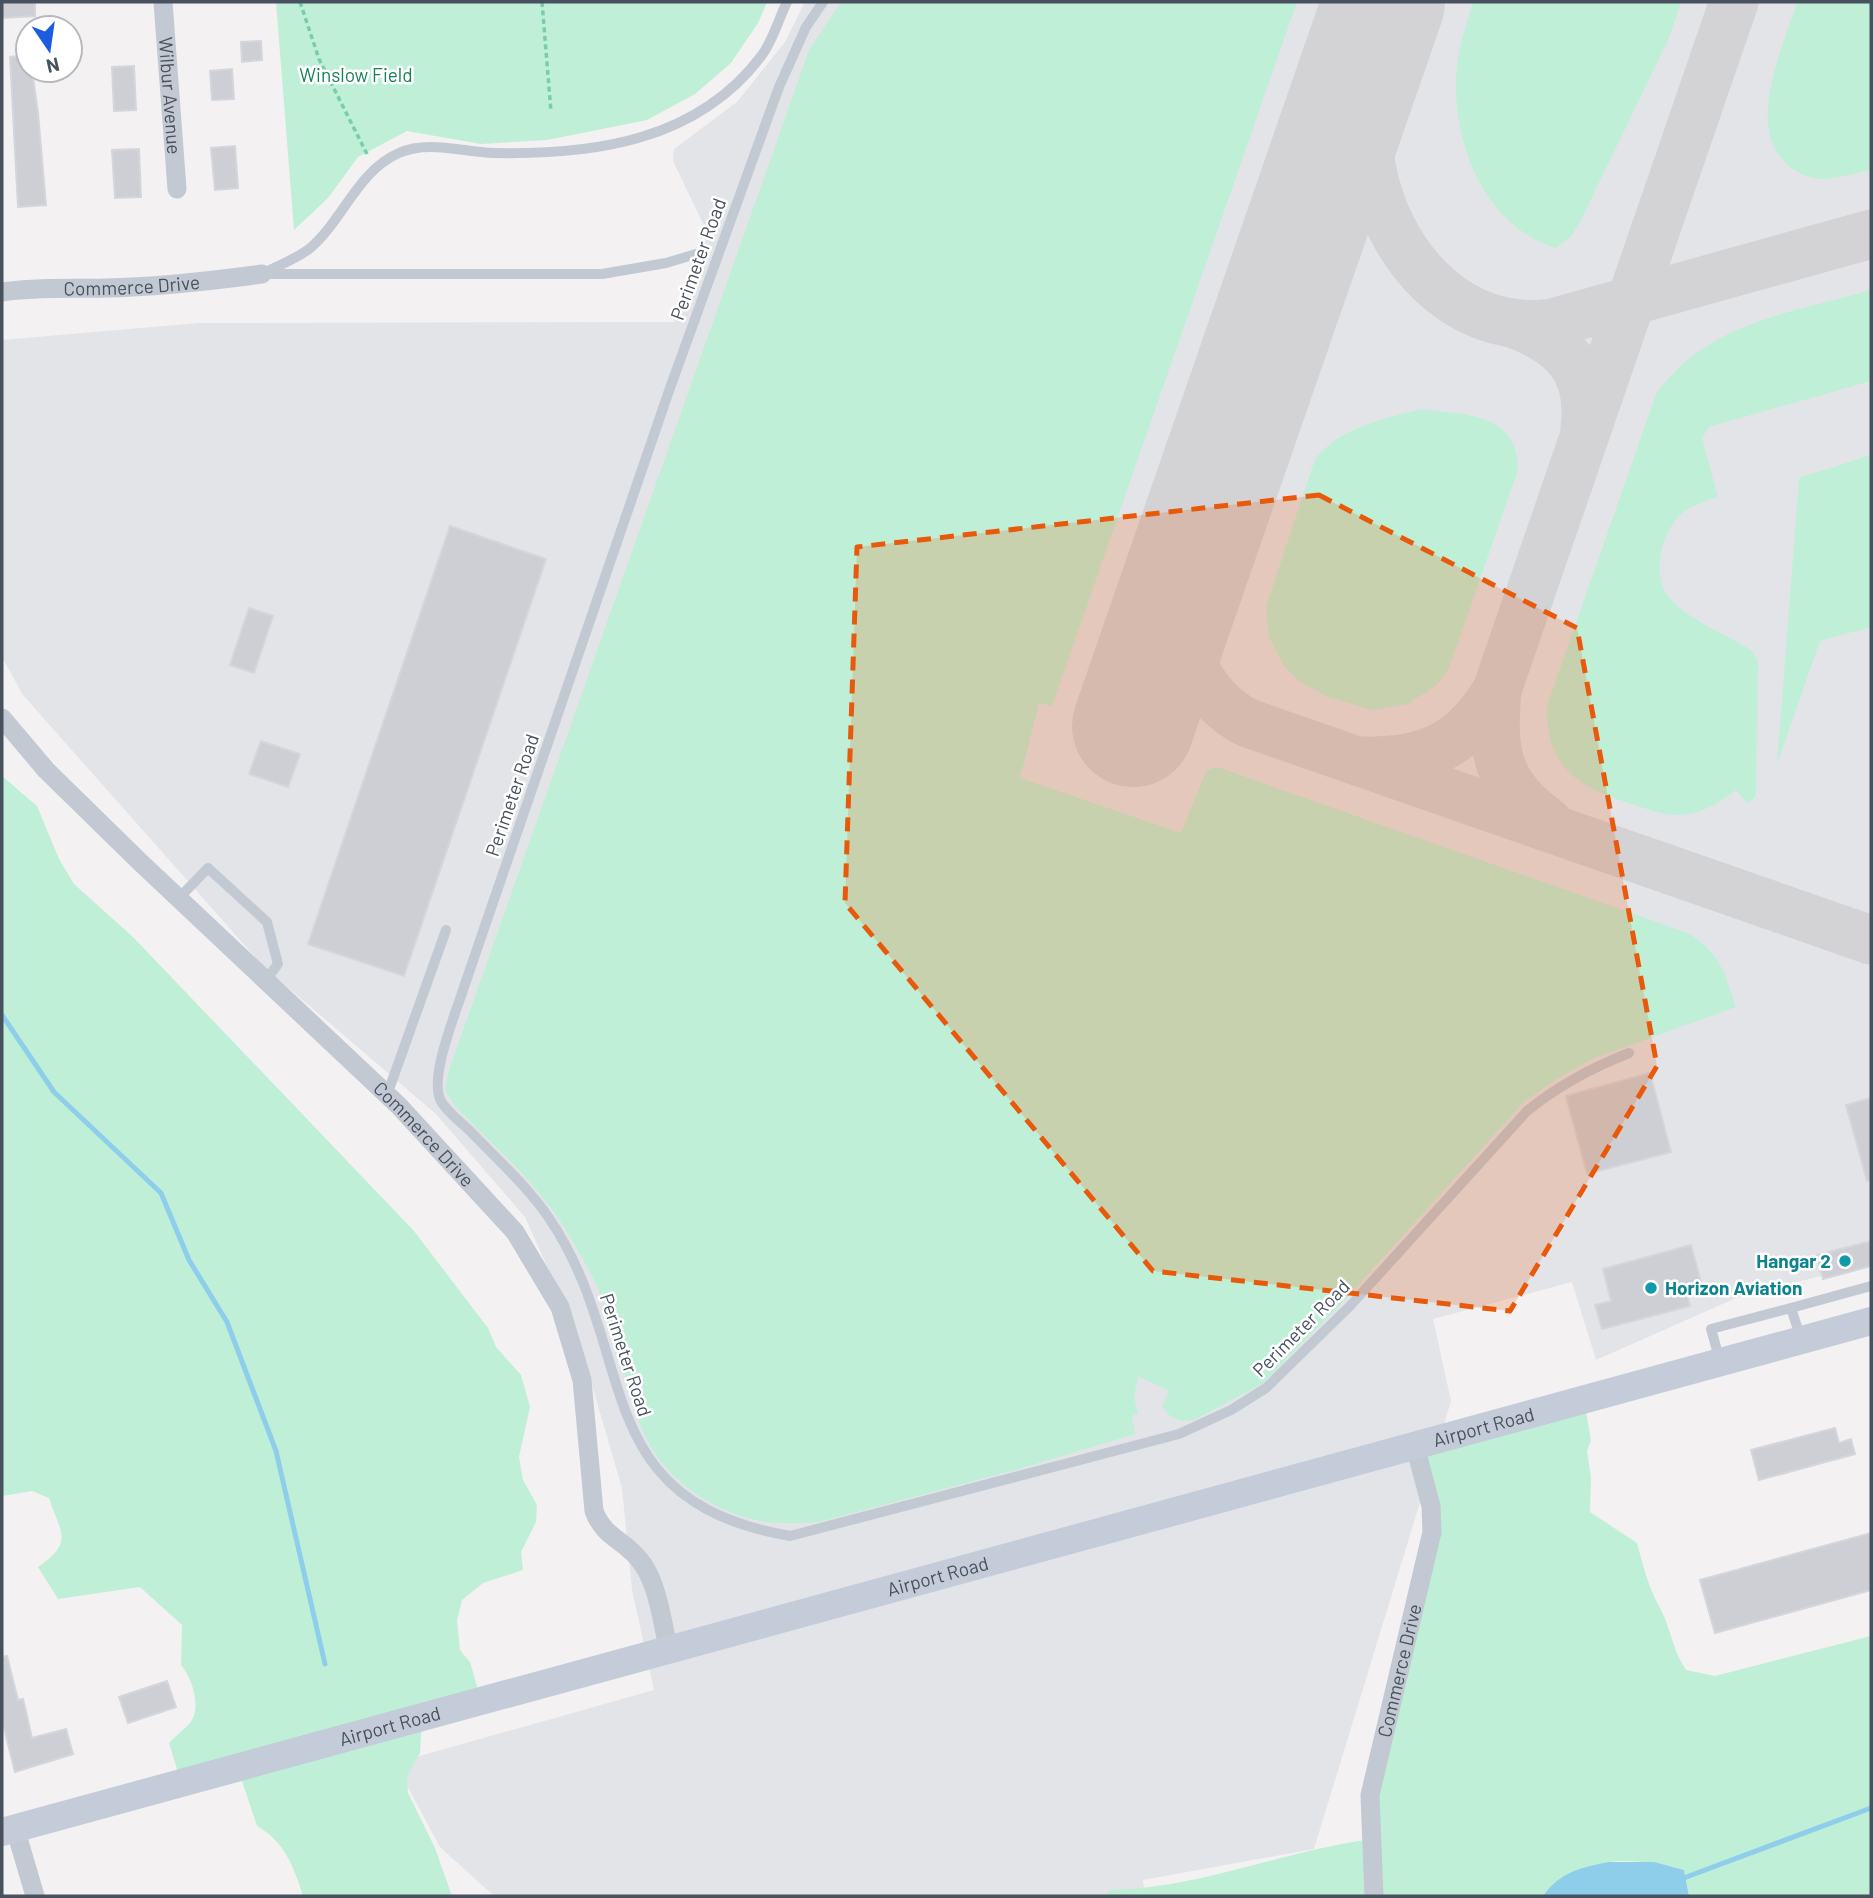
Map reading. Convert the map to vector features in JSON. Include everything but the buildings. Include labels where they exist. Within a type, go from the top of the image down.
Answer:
[{"type":"main road","name":"Airport Road","points":[[8,1830],[1871,1321]]},
{"type":"street","name":"Wilbur Avenue","points":[[163,2],[177,189]]},
{"type":"street","name":"Commerce Drive","points":[[2,292],[40,286],[104,288],[188,284],[262,274]]},
{"type":"street","name":"Commerce Drive","points":[[2,718],[46,770],[387,1095],[515,1232],[560,1307],[582,1380],[594,1511],[600,1526],[638,1557],[646,1570],[669,1651]]},
{"type":"street","name":"Commerce Drive","points":[[1374,1896],[1370,1795],[1432,1532],[1431,1506],[1415,1446]]},
{"type":"street","points":[[8,1830],[35,1896]]},
{"type":"lane","points":[[262,274],[308,249],[336,219],[373,169],[397,153],[420,146],[471,152],[526,154],[617,145],[654,135],[693,117],[725,94],[763,54],[787,2]]},
{"type":"lane","name":"Perimeter Road","points":[[823,2],[806,27],[779,87],[670,388],[465,984],[439,1070],[440,1101],[549,1218],[594,1305],[624,1411],[639,1446],[659,1474],[686,1497],[714,1515],[748,1528],[790,1536],[1179,1434],[1231,1410],[1266,1388],[1350,1306],[1527,1111],[1559,1086],[1588,1069],[1629,1052]]},
{"type":"lane","points":[[262,274],[602,274],[666,263],[696,254]]},
{"type":"lane","points":[[179,898],[208,868],[267,922],[278,964],[266,980]]},
{"type":"lane","points":[[387,1095],[446,930]]},
{"type":"lane","points":[[1720,1362],[1711,1329],[1871,1286]]},
{"type":"lane","points":[[1791,1308],[1801,1340]]},
{"type":"path","points":[[300,2],[319,59],[373,169]]},
{"type":"path","points":[[542,2],[551,112]]},
{"type":"highlighted area","points":[[1319,495],[1577,628],[1657,1066],[1510,1311],[1153,1271],[845,903],[857,547]]},
{"type":"shaded area","points":[[805,2],[1871,2],[1871,1263],[1736,1298],[1596,1360],[1572,1282],[1433,1319],[1451,1401],[1314,1849],[1143,1880],[1145,1896],[494,1896],[440,1847],[395,1763],[654,1690],[632,1590],[622,1488],[577,1334],[525,1217],[436,1114],[264,967],[23,695],[2,657],[2,340],[199,323],[674,322],[707,232],[673,161],[674,149],[737,102],[785,42]]},
{"type":"green space","name":"Winslow Field","points":[[276,2],[767,2],[758,23],[731,63],[695,94],[647,120],[547,140],[481,144],[407,131],[358,157],[328,198],[294,230]]},
{"type":"green space","points":[[841,2],[1297,2],[1052,706],[1039,703],[1020,778],[1181,833],[1206,772],[1214,767],[1220,768],[1688,933],[1715,956],[1736,1007],[1592,1059],[1558,1078],[1523,1103],[1341,1304],[1262,1384],[1196,1419],[1185,1421],[1172,1417],[1162,1406],[1169,1391],[1138,1376],[1134,1398],[1138,1413],[1132,1416],[1135,1434],[1019,1469],[819,1522],[779,1523],[740,1516],[724,1509],[693,1492],[666,1468],[647,1440],[640,1424],[604,1303],[577,1249],[543,1197],[454,1105],[445,1090],[449,1070],[809,50]]},
{"type":"green space","points":[[1473,2],[1681,2],[1669,38],[1581,220],[1572,235],[1556,248],[1529,236],[1506,219],[1473,170],[1463,141],[1457,111],[1456,81],[1460,47]]},
{"type":"green space","points":[[1797,2],[1871,2],[1871,170],[1835,178],[1814,178],[1792,168],[1775,149],[1769,130],[1771,87]]},
{"type":"green space","points":[[1871,290],[1871,381],[1709,427],[1702,438],[1718,497],[1692,507],[1679,516],[1667,535],[1660,558],[1661,582],[1672,601],[1700,622],[1751,650],[1758,661],[1756,796],[1748,804],[1736,790],[1704,809],[1677,815],[1658,812],[1598,792],[1570,773],[1560,761],[1552,746],[1547,706],[1656,394],[1677,370],[1700,351],[1725,336],[1781,314]]},
{"type":"green space","points":[[1421,409],[1471,416],[1499,427],[1509,437],[1516,451],[1518,470],[1449,668],[1438,684],[1408,704],[1372,710],[1328,697],[1299,681],[1284,666],[1269,637],[1266,607],[1315,459],[1337,439],[1350,432],[1377,421]]},
{"type":"green space","points":[[1871,455],[1871,627],[1820,641],[1777,764],[1799,478]]},
{"type":"green space","points":[[2,776],[37,806],[59,859],[74,884],[133,937],[414,1231],[488,1328],[496,1347],[521,1375],[530,1407],[519,1457],[523,1480],[537,1505],[536,1522],[521,1552],[523,1570],[483,1583],[462,1600],[457,1620],[460,1650],[470,1662],[481,1700],[422,1719],[420,1753],[407,1776],[408,1793],[435,1848],[452,1896],[303,1896],[287,1856],[274,1839],[257,1826],[238,1769],[181,1782],[169,1743],[190,1723],[195,1709],[192,1685],[181,1665],[182,1625],[140,1587],[58,1599],[38,1567],[57,1551],[60,1544],[60,1529],[49,1498],[32,1491],[2,1496]]},
{"type":"green space","points":[[1585,1406],[1591,1440],[1587,1451],[1591,1478],[1590,1512],[1637,1543],[1650,1586],[1686,1670],[1715,1676],[1871,1636],[1871,1896],[1689,1896],[1684,1870],[1627,1861],[1601,1863],[1583,1870],[1555,1885],[1543,1896],[1104,1896],[1111,1890],[1176,1883],[1366,1840],[1432,1533],[1415,1449]]},
{"type":"water","points":[[1608,1862],[1654,1862],[1684,1870],[1689,1896],[1543,1896],[1564,1876]]},
{"type":"waterway","points":[[2,1015],[54,1092],[161,1193],[189,1260],[227,1322],[276,1451],[325,1664]]},
{"type":"waterway","points":[[1681,1879],[1871,1808]]},
{"type":"taxiway","points":[[1361,761],[1405,759],[1441,747],[1471,725],[1497,690],[1734,2]]},
{"type":"taxiway","points":[[1371,38],[1368,133],[1371,165],[1379,198],[1392,229],[1431,282],[1456,302],[1485,316],[1517,324],[1552,323],[1871,234]]},
{"type":"taxiway","points":[[1512,323],[1547,339],[1571,361],[1584,390],[1585,428]]},
{"type":"taxiway","points":[[1173,604],[1182,639],[1197,673],[1219,702],[1248,723],[1871,940]]},
{"type":"taxiway","points":[[1497,690],[1495,731],[1501,765],[1517,794],[1548,822]]},
{"type":"runway","points":[[1133,726],[1384,2]]},
{"type":"place","name":"Hangar 2","points":[[1845,1261]]},
{"type":"place","name":"Horizon Aviation","points":[[1651,1288]]}]
